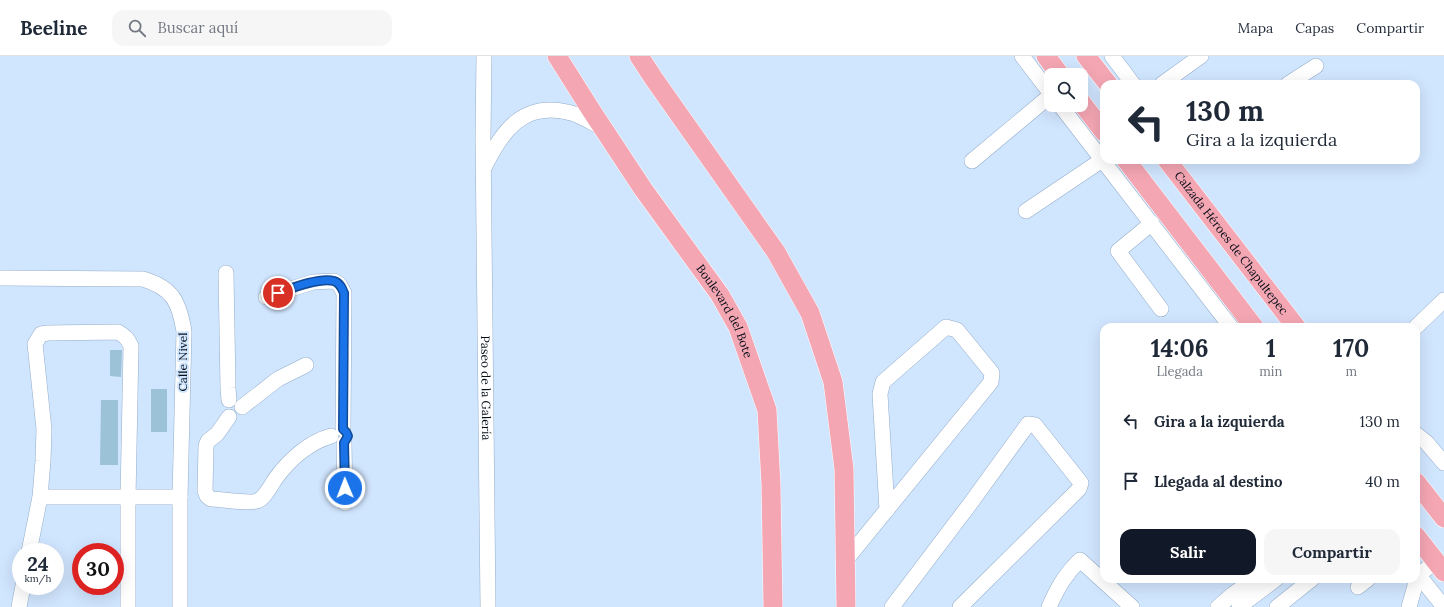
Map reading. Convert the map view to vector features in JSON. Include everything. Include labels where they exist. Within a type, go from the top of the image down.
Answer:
[{"type":"main road","name":"Boulevard del Bote","points":[[557,56],[643,189],[720,295],[738,327],[767,410],[771,485],[773,607]]},
{"type":"main road","points":[[639,56],[658,86],[776,252],[810,313],[834,382],[844,469],[846,607]]},
{"type":"main road","points":[[1046,56],[1055,68]]},
{"type":"main road","points":[[1086,56],[1105,80]]},
{"type":"main road","points":[[1088,111],[1100,127]]},
{"type":"main road","points":[[1129,164],[1251,323]]},
{"type":"main road","name":"Calzada Héroes de Chapultepec","points":[[1174,164],[1293,323]]},
{"type":"main road","points":[[1234,301],[1243,323]]},
{"type":"main road","points":[[1420,487],[1444,518]]},
{"type":"main road","points":[[1420,544],[1440,567]]},
{"type":"street","name":"Paseo de la Galería","points":[[484,56],[483,169],[488,607]]},
{"type":"street","points":[[1022,56],[1044,85]]},
{"type":"street","points":[[1112,56],[1130,80]]},
{"type":"street","points":[[1168,80],[1201,56]]},
{"type":"street","points":[[1294,80],[1316,66]]},
{"type":"street","points":[[972,161],[1044,100]]},
{"type":"street","points":[[483,169],[495,145],[504,133],[514,123],[531,112],[546,110],[568,112],[604,129]]},
{"type":"street","points":[[1065,112],[1100,157]]},
{"type":"street","points":[[1026,211],[1100,161]]},
{"type":"street","points":[[1105,164],[1228,323]]},
{"type":"street","points":[[1152,223],[1118,252],[1161,309]]},
{"type":"street","points":[[226,273],[228,388],[236,403]]},
{"type":"street","name":"Calle Nivel","points":[[0,278],[143,279],[155,282],[164,288],[178,304],[184,331],[180,497],[180,607]]},
{"type":"street","points":[[266,297],[313,282],[334,281],[342,288],[344,293],[339,436],[345,503]]},
{"type":"street","points":[[1420,323],[1444,300]]},
{"type":"street","points":[[846,561],[991,382],[992,373],[957,330],[946,327],[883,382],[880,394],[887,510]]},
{"type":"street","points":[[31,543],[40,497],[44,429],[35,344],[37,339],[41,334],[48,333],[118,332],[129,340],[131,346],[128,498],[128,607]]},
{"type":"street","points":[[182,442],[208,441],[217,434],[229,417],[225,413],[225,403],[236,403],[306,365]]},
{"type":"street","points":[[892,607],[1028,424],[1035,425],[1081,483],[1079,489],[960,607]]},
{"type":"street","points":[[208,441],[205,453],[205,491],[207,496],[211,499],[256,502],[260,500],[276,477],[288,464],[316,441],[339,436]]},
{"type":"street","points":[[1420,437],[1444,463]]},
{"type":"street","points":[[40,497],[180,497]]},
{"type":"street","points":[[1049,607],[1059,586],[1069,571],[1080,560],[1100,578]]},
{"type":"street","points":[[1420,572],[1440,567]]},
{"type":"street","points":[[1420,577],[1444,607]]},
{"type":"street","points":[[1105,583],[1132,607]]},
{"type":"street","points":[[1218,607],[1248,583]]},
{"type":"street","points":[[1239,607],[1271,583]]},
{"type":"street","points":[[1277,607],[1305,583]]},
{"type":"street","points":[[1409,607],[1415,583]]},
{"type":"street","points":[[19,607],[21,595]]},
{"type":"building","points":[[110,350],[122,350],[121,377],[110,376]]},
{"type":"building","points":[[151,389],[167,389],[167,432],[151,432]]},
{"type":"building","points":[[101,400],[118,400],[118,465],[100,465]]},
{"type":"route","points":[[278,293],[313,282],[334,281],[339,284],[344,293],[343,429],[348,436],[344,443],[345,488]]}]
